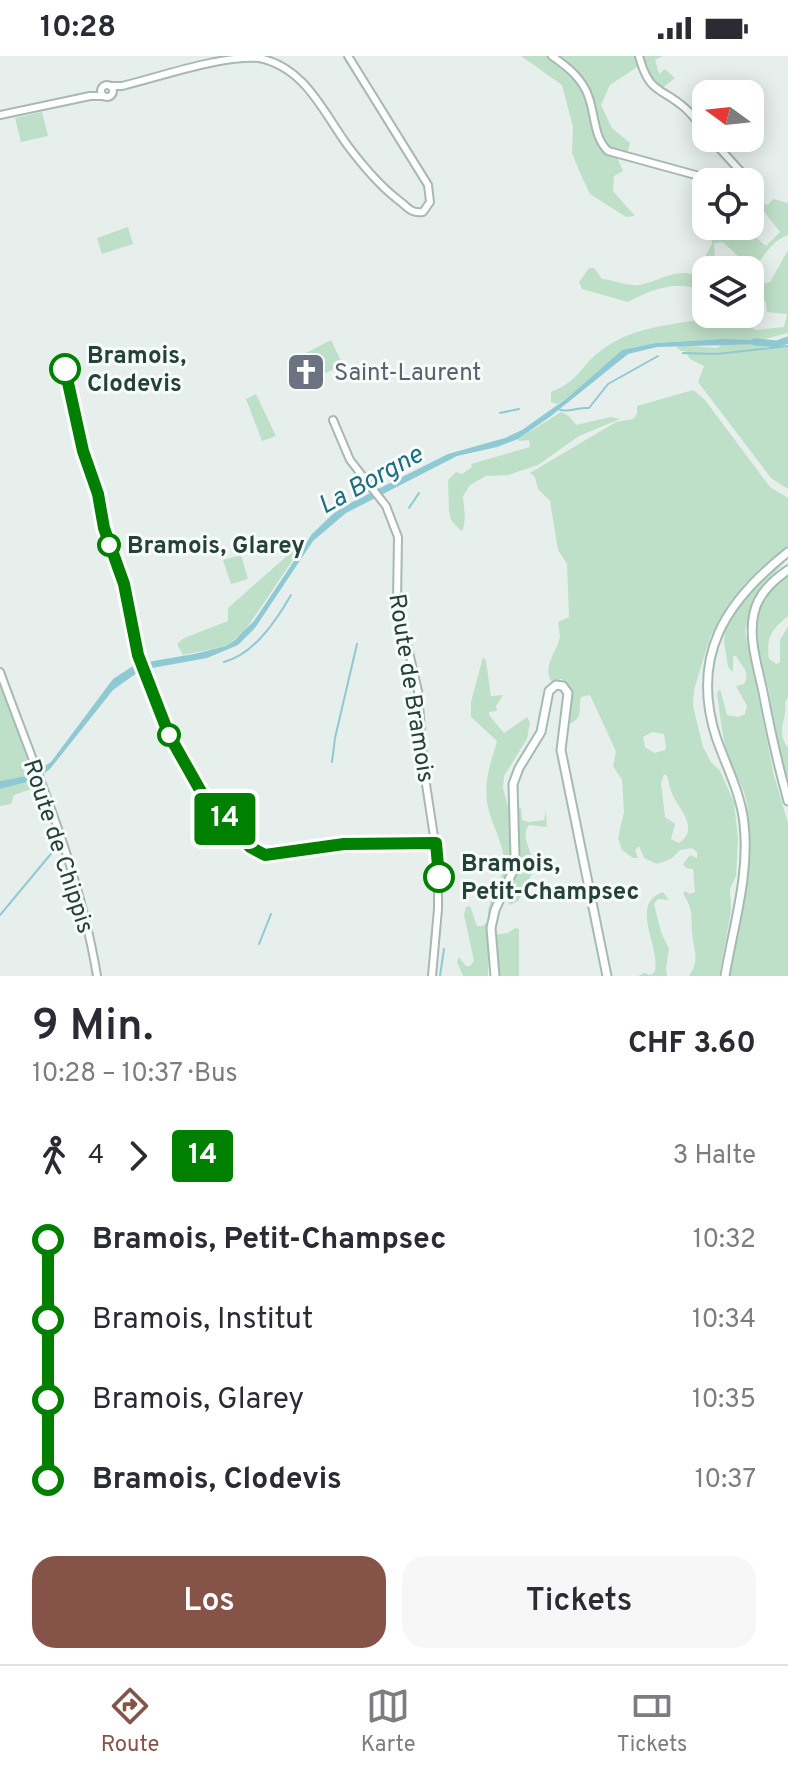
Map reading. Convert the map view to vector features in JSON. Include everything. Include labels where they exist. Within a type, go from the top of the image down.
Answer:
[{"type":"main road","points":[[725,976],[744,864],[745,832],[739,799],[712,722],[708,696],[709,673],[721,626],[732,607],[750,584],[788,552]]},
{"type":"main road","points":[[788,570],[760,598],[754,611],[751,637],[788,801]]},
{"type":"main road","points":[[495,976],[491,925],[512,873],[515,857],[513,784],[541,732],[549,691],[551,687],[559,685],[566,689],[568,697],[561,750],[607,976]]},
{"type":"street","points":[[0,115],[90,96],[103,92],[105,85],[112,89],[223,58],[249,57],[272,62],[292,73],[317,98],[348,147],[383,189],[412,212],[423,212],[430,202],[428,185],[348,56]]},
{"type":"street","points":[[552,56],[583,84],[601,143],[608,151],[692,174]]},
{"type":"street","points":[[639,56],[644,74],[652,84],[661,94],[683,106],[692,117]]},
{"type":"street","points":[[723,152],[738,168]]},
{"type":"street","name":"Route de Bramois","points":[[333,420],[350,460],[391,515],[398,537],[397,601],[417,686],[424,774],[436,843],[439,889],[432,976]]},
{"type":"street","name":"Route de Chippis","points":[[0,672],[80,898],[97,976]]},
{"type":"green space","points":[[521,56],[663,56],[655,60],[659,74],[665,69],[675,78],[661,89],[637,67],[610,85],[601,105],[612,128],[630,143],[627,154],[616,155],[623,171],[614,176],[613,191],[635,216],[626,217],[590,194],[572,153],[573,127],[562,85]]},
{"type":"green space","points":[[42,112],[48,136],[21,142],[15,118]]},
{"type":"green space","points":[[773,199],[788,203],[788,235],[779,239],[764,256],[738,256],[723,242],[714,243],[715,256],[705,256],[712,240],[759,240],[766,246],[780,232],[764,211],[764,204],[768,205]]},
{"type":"green space","points":[[128,227],[133,244],[102,254],[97,238]]},
{"type":"green space","points":[[788,250],[788,333],[761,340],[655,343],[622,350],[566,399],[557,404],[551,402],[551,392],[568,383],[596,354],[638,332],[692,321],[692,328],[756,330],[784,327],[787,314],[767,312],[764,284],[770,282]]},
{"type":"green space","points":[[589,268],[594,268],[602,279],[636,285],[692,274],[692,288],[671,286],[628,302],[582,289],[579,282]]},
{"type":"green space","points":[[331,340],[343,365],[319,376],[317,366],[306,364],[302,355]]},
{"type":"green space","points":[[723,344],[788,347],[788,489],[771,478],[698,382],[704,366],[677,348],[678,345],[717,348]]},
{"type":"green space","points":[[693,390],[705,400],[770,487],[788,498],[788,546],[745,584],[721,617],[710,637],[694,690],[693,706],[703,747],[720,771],[734,802],[738,839],[736,876],[730,889],[731,911],[719,976],[689,976],[695,964],[695,954],[691,912],[683,894],[685,891],[690,894],[695,892],[693,869],[683,864],[690,855],[697,858],[697,852],[692,848],[680,850],[671,859],[657,864],[644,858],[639,846],[635,850],[638,858],[622,850],[618,838],[624,812],[622,780],[613,766],[614,747],[590,695],[581,697],[577,719],[569,724],[567,722],[571,698],[567,683],[561,679],[551,681],[548,669],[559,642],[558,622],[569,617],[567,564],[558,550],[550,501],[538,489],[535,477],[530,473],[616,422],[633,419],[637,406]],"holes":[[[652,732],[664,734],[665,750],[655,753],[645,747],[643,737]],[[664,774],[688,826],[685,838],[679,843],[671,839],[675,824],[665,817],[661,783]]]},
{"type":"green space","points":[[256,394],[276,436],[262,441],[246,399]]},
{"type":"green space","points":[[561,412],[576,425],[611,417],[620,419],[579,436],[538,465],[508,475],[486,476],[470,485],[463,496],[465,518],[463,530],[460,530],[451,520],[448,480],[456,472],[462,474],[472,467],[471,464],[530,447],[529,440],[518,439]]},
{"type":"green space","points":[[297,542],[303,545],[244,632],[226,646],[183,655],[177,644],[184,638],[228,621],[228,608],[289,554],[291,545]]},
{"type":"green space","points":[[241,555],[248,579],[231,584],[223,560]]},
{"type":"green space","points":[[788,557],[755,597],[745,631],[774,776],[788,823],[788,976],[730,976],[746,870],[748,827],[746,799],[727,751],[717,693],[720,689],[727,715],[738,717],[745,714],[747,706],[736,686],[744,684],[746,672],[736,656],[733,656],[733,672],[728,667],[725,629],[749,589]]},
{"type":"green space","points":[[788,576],[788,616],[771,634],[768,651],[769,659],[777,664],[780,662],[780,640],[788,626],[788,697],[782,736],[788,748],[788,792],[756,627],[764,597]]},
{"type":"green space","points":[[483,657],[491,696],[503,695],[496,706],[497,711],[489,712],[489,715],[504,733],[527,717],[530,722],[527,739],[504,776],[503,788],[510,814],[509,834],[513,852],[508,874],[488,917],[504,862],[486,794],[497,741],[471,717],[471,702]]},
{"type":"green space","points":[[0,683],[28,759],[23,768],[32,775],[0,781]]},
{"type":"green space","points":[[35,780],[37,787],[14,795],[11,804],[0,806],[0,789]]},
{"type":"green space","points":[[518,807],[521,808],[522,820],[528,822],[544,820],[546,811],[547,827],[529,825],[526,830],[534,870],[518,901],[510,905],[505,898],[520,862]]},
{"type":"green space","points":[[663,892],[669,900],[658,899],[654,904],[669,949],[667,976],[638,976],[644,973],[651,975],[655,971],[648,905]]},
{"type":"green space","points":[[470,906],[477,926],[488,922],[488,976],[463,976],[457,962],[459,957],[466,966],[474,961],[464,915],[466,907]]},
{"type":"green space","points":[[519,929],[519,976],[500,976],[495,935],[508,933]]},
{"type":"water","points":[[761,340],[761,344],[657,347],[628,354],[518,439],[457,456],[346,513],[313,541],[255,628],[238,645],[207,658],[141,670],[113,690],[50,769],[35,780],[0,789],[0,781],[31,775],[51,762],[113,679],[136,664],[194,654],[226,646],[235,640],[254,621],[312,534],[334,513],[448,454],[522,430],[566,399],[622,350],[655,343]]},
{"type":"waterway","name":"La Borgne","points":[[755,342],[777,344],[788,340]]},
{"type":"waterway","points":[[683,353],[716,354],[788,346]]},
{"type":"waterway","points":[[560,410],[589,408],[608,384],[658,356]]},
{"type":"waterway","points":[[500,413],[519,409]]},
{"type":"waterway","points":[[409,508],[419,493]]},
{"type":"waterway","points":[[224,662],[254,644],[271,626],[291,595]]},
{"type":"waterway","points":[[332,762],[357,644]]},
{"type":"waterway","points":[[0,915],[55,849]]},
{"type":"waterway","points":[[259,944],[271,914]]},
{"type":"waterway","points":[[440,976],[444,949]]},
{"type":"bus line","name":"14","points":[[65,369],[83,451],[98,494],[101,520],[124,584],[138,655],[169,735],[204,797],[250,847],[262,854],[344,844],[436,843],[439,877]]},
{"type":"place","name":"Bramois, Clodevis","points":[[65,369]]},
{"type":"place","name":"Saint-Laurent","points":[[306,372]]},
{"type":"place","name":"Bramois, Glarey","points":[[109,545]]},
{"type":"place","name":"Bramois, Petit-Champsec","points":[[439,877]]}]
